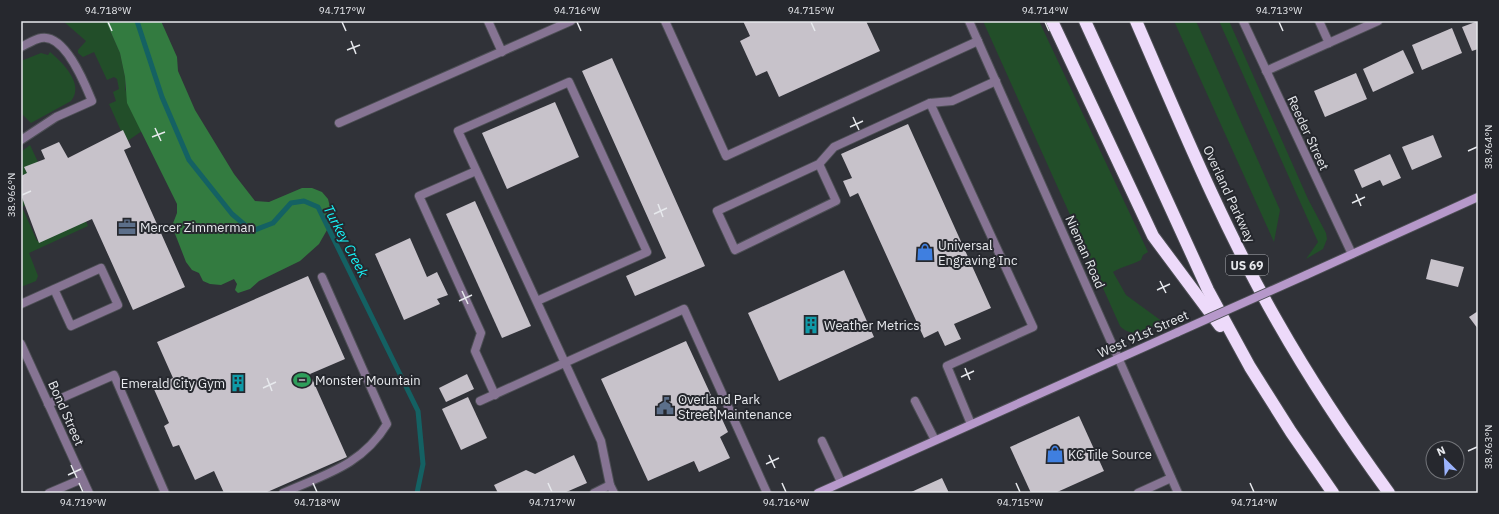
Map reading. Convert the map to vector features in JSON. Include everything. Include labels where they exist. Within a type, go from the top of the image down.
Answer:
[{"type":"highway","points":[[1052,21],[1153,236],[1250,367]]},
{"type":"highway","points":[[1085,21],[1208,290],[1250,367],[1291,432],[1333,493]]},
{"type":"highway","name":"Overland Parkway","points":[[1136,21],[1206,179],[1241,253],[1277,321],[1355,446],[1389,493]]},
{"type":"street","points":[[488,21],[502,52]]},
{"type":"street","points":[[339,123],[570,21]]},
{"type":"street","points":[[664,21],[726,156],[978,41]]},
{"type":"street","name":"Nieman Road","points":[[969,21],[1178,493]]},
{"type":"street","name":"Reeder Street","points":[[1243,21],[1352,254]]},
{"type":"street","points":[[1319,21],[1329,43]]},
{"type":"street","points":[[1266,71],[1378,21]]},
{"type":"street","points":[[21,47],[42,37],[52,40],[74,60],[92,101],[56,117],[21,140]]},
{"type":"street","points":[[819,164],[836,202],[735,250],[717,211],[819,164],[834,147],[930,103],[952,101],[996,81]]},
{"type":"street","points":[[537,301],[647,252],[569,82],[458,131],[601,441],[612,489],[594,493]]},
{"type":"street","points":[[930,103],[1033,327],[946,366],[971,424]]},
{"type":"street","points":[[476,171],[419,196],[481,333],[475,351],[495,395]]},
{"type":"street","name":"West 91st Street","points":[[818,493],[1478,197]]},
{"type":"street","points":[[21,304],[54,289],[101,268],[118,305],[70,326],[54,289]]},
{"type":"street","points":[[283,493],[348,464],[377,441],[387,424],[322,276]]},
{"type":"street","points":[[480,401],[684,309],[767,493]]},
{"type":"street","name":"Bond Street","points":[[22,349],[89,493]]},
{"type":"street","points":[[48,404],[114,375],[165,493]]},
{"type":"street","points":[[915,401],[935,440]]},
{"type":"street","points":[[822,441],[842,482]]},
{"type":"street","points":[[1138,493],[1172,478]]},
{"type":"street","points":[[49,493],[82,479]]},
{"type":"green space","points":[[63,21],[106,21],[120,53],[125,77],[125,89],[142,131],[126,142],[109,104],[116,101],[113,92],[119,89],[117,79],[114,77],[107,80],[94,52],[83,57],[78,53],[78,50],[86,41]]},
{"type":"green space","points":[[106,21],[161,21],[177,57],[178,71],[195,110],[234,174],[255,201],[269,202],[302,188],[312,188],[322,192],[328,199],[332,215],[331,223],[319,244],[300,261],[259,281],[250,289],[238,293],[235,290],[237,284],[234,279],[221,285],[210,284],[203,281],[199,273],[192,270],[186,262],[172,226],[177,213],[177,204],[127,103],[125,77],[120,53]]},
{"type":"green space","points":[[983,21],[1039,21],[1148,252],[1143,255],[1141,260],[1113,272],[1126,295],[1163,322],[1141,332],[1130,332],[1120,326]]},
{"type":"green space","points":[[1174,21],[1196,21],[1280,210],[1274,242]]},
{"type":"green space","points":[[1219,21],[1229,21],[1308,199],[1326,233],[1327,239],[1323,249],[1306,259],[1318,242]]},
{"type":"green space","points":[[50,52],[66,67],[74,81],[75,94],[71,101],[31,123],[21,113],[21,61],[41,53],[48,55]]},
{"type":"green space","points":[[30,145],[38,162],[28,174],[21,177],[21,152]]},
{"type":"green space","points":[[21,189],[28,204],[22,207],[37,241],[85,219],[88,226],[29,253],[38,276],[36,281],[21,287]]},
{"type":"building","points":[[743,21],[866,21],[880,51],[779,97],[767,71],[756,76],[740,41],[750,36]]},
{"type":"building","points":[[1478,21],[1478,49],[1472,51],[1462,27]]},
{"type":"building","points":[[1452,28],[1462,53],[1422,70],[1412,45]]},
{"type":"building","points":[[1403,50],[1414,73],[1373,92],[1363,69]]},
{"type":"building","points":[[612,58],[705,266],[635,296],[626,276],[666,258],[582,71]]},
{"type":"building","points":[[1356,73],[1367,99],[1325,117],[1314,91]]},
{"type":"building","points":[[555,102],[579,157],[507,189],[482,133]]},
{"type":"building","name":"Universal Engraving Inc","points":[[908,124],[991,308],[954,324],[961,339],[945,346],[938,331],[924,338],[858,193],[850,197],[843,181],[852,178],[841,154]]},
{"type":"building","name":"Mercer Zimmerman","points":[[123,130],[131,147],[124,150],[185,287],[133,310],[92,219],[39,243],[21,195],[21,176],[27,173],[24,167],[45,159],[41,150],[59,142],[68,158]]},
{"type":"building","points":[[1433,135],[1442,157],[1412,170],[1402,147]]},
{"type":"building","points":[[1390,154],[1401,178],[1383,186],[1380,180],[1362,188],[1354,170]]},
{"type":"building","points":[[475,201],[531,326],[502,338],[446,214]]},
{"type":"building","points":[[410,238],[427,277],[437,272],[448,295],[437,299],[440,304],[404,320],[375,254]]},
{"type":"building","points":[[1431,259],[1464,267],[1458,287],[1426,279]]},
{"type":"building","name":"Weather Metrics","points":[[844,270],[874,337],[779,381],[748,313]]},
{"type":"building","name":"Emerald City Gym","points":[[308,276],[345,359],[310,374],[347,457],[265,493],[224,493],[214,471],[195,480],[179,445],[173,447],[164,426],[169,423],[153,387],[173,378],[157,342]]},
{"type":"building","points":[[1478,311],[1478,329],[1469,317]]},
{"type":"building","name":"Overland Park Street Maintenance","points":[[686,341],[728,432],[720,437],[730,458],[699,472],[694,461],[648,481],[601,379]]},
{"type":"building","points":[[467,374],[474,389],[446,402],[439,388]]},
{"type":"building","points":[[468,397],[487,438],[461,450],[442,409]]},
{"type":"building","name":"KC Tile Source","points":[[1079,416],[1104,471],[1055,493],[1031,493],[1010,447]]},
{"type":"building","points":[[574,455],[587,483],[564,493],[498,493],[494,485],[526,470],[535,474]]},
{"type":"building","points":[[942,478],[949,493],[909,493]]},
{"type":"waterway","name":"Turkey Creek","points":[[137,21],[162,97],[189,160],[232,214],[252,231],[273,223],[291,203],[304,201],[318,207],[418,411],[423,464],[417,493]]},
{"type":"place","name":"Mercer Zimmerman","points":[[127,227]]},
{"type":"place","name":"Universal Engraving Inc","points":[[925,252]]},
{"type":"place","name":"Weather Metrics","points":[[811,325]]},
{"type":"place","name":"Monster Mountain","points":[[302,380]]},
{"type":"place","name":"Emerald City Gym","points":[[238,383]]},
{"type":"place","name":"Overland Park Street Maintenance","points":[[665,406]]},
{"type":"place","name":"KC Tile Source","points":[[1055,454]]}]
